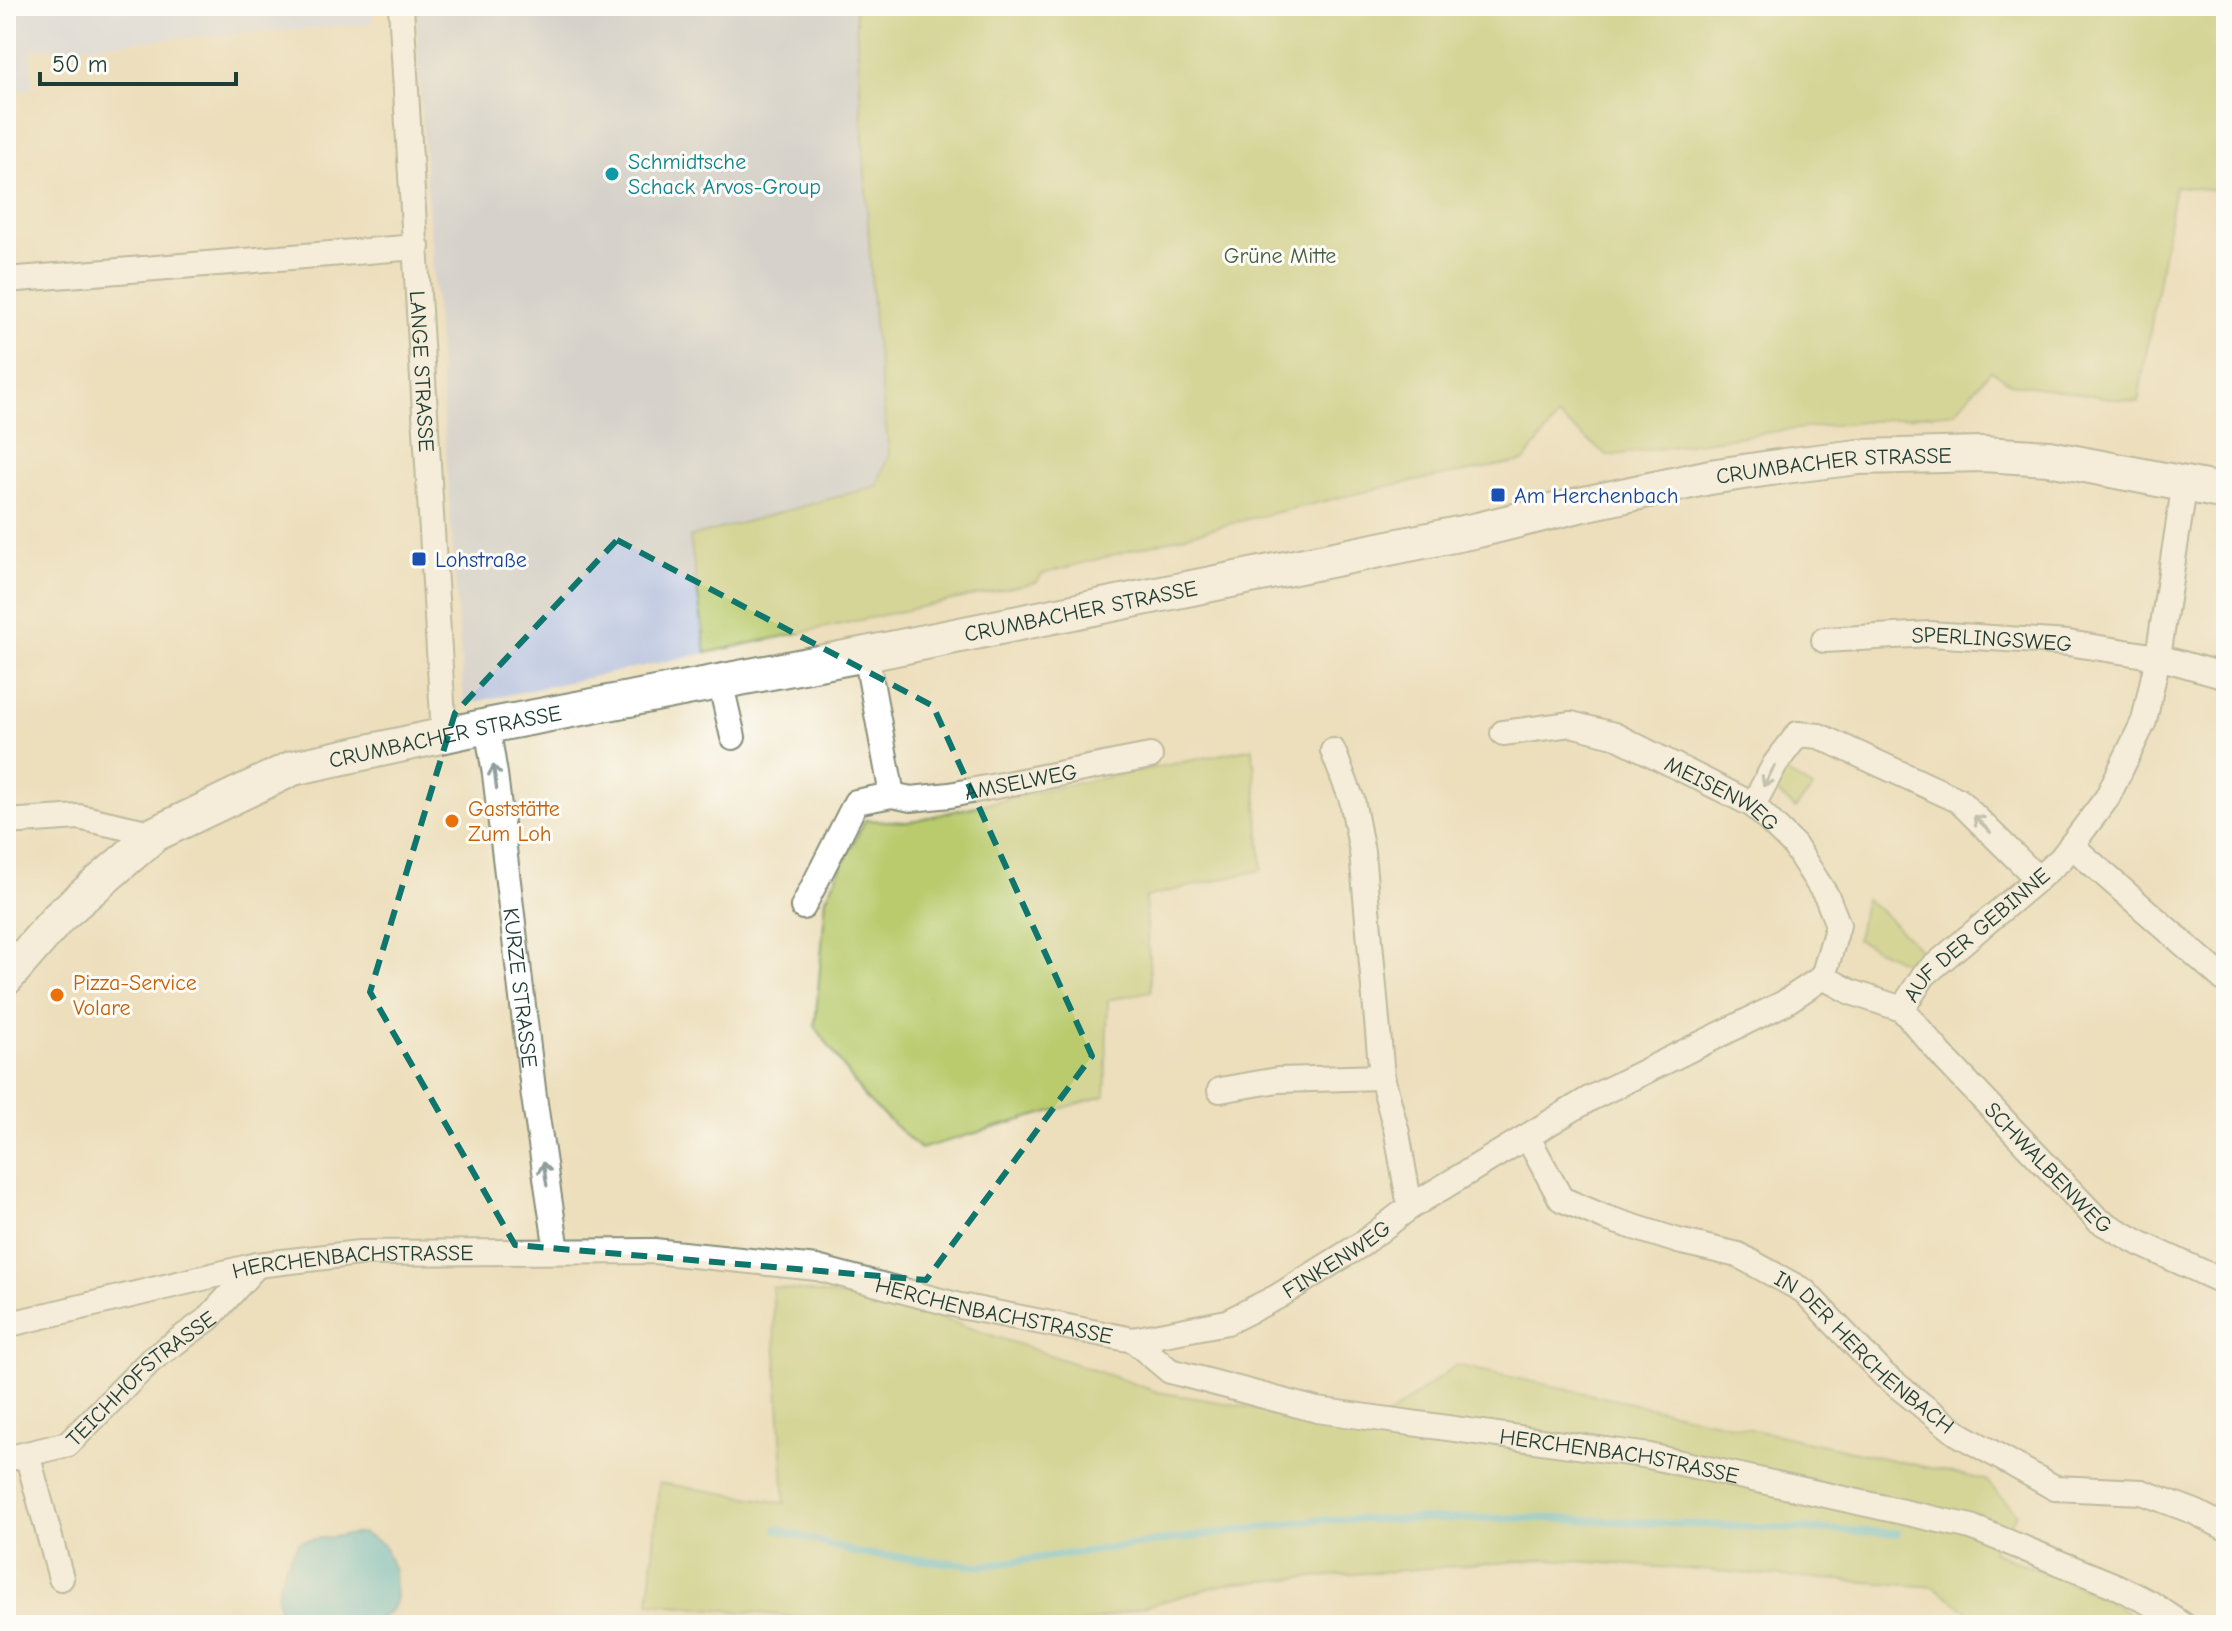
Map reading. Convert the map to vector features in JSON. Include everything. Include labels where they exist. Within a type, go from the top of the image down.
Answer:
[{"type":"main road","name":"CRUMBACHER STRASSE","points":[[6,978],[59,917],[155,834],[293,768],[487,726],[866,654],[1478,530],[1710,477],[1784,466],[1858,457],[1983,454],[2049,458],[2226,492]]},
{"type":"street","name":"LANGE STRASSE","points":[[401,6],[444,735]]},
{"type":"street","points":[[6,280],[417,247]]},
{"type":"street","name":"AUF DER GEBINNE","points":[[1823,977],[1851,992],[1902,1009],[1924,975],[2061,859],[2107,798],[2144,721],[2158,657],[2185,482]]},
{"type":"street","name":"SPERLINGSWEG","points":[[1824,640],[1930,634],[2068,643],[2158,657],[2226,676]]},
{"type":"street","points":[[866,654],[892,795]]},
{"type":"street","points":[[720,681],[733,737]]},
{"type":"street","name":"MEISENWEG","points":[[1503,733],[1571,724],[1614,735],[1753,805],[1794,845],[1827,897],[1838,925],[1823,977]]},
{"type":"street","name":"KURZE STRASSE","points":[[487,726],[534,1097],[557,1251]]},
{"type":"street","points":[[1753,805],[1775,764],[1798,734],[1819,736],[1958,800],[2038,879]]},
{"type":"street","name":"FINKENWEG","points":[[1133,1340],[1227,1322],[1277,1297],[1362,1244],[1410,1207],[1397,1133],[1382,1077],[1362,852],[1352,800],[1333,751]]},
{"type":"street","name":"AMSELWEG","points":[[803,907],[856,802],[892,795],[911,799],[950,795],[1150,756]]},
{"type":"street","points":[[6,822],[79,817],[155,834]]},
{"type":"street","points":[[2071,845],[2226,981]]},
{"type":"street","points":[[1410,1207],[1589,1099],[1784,1003],[1823,977]]},
{"type":"street","name":"SCHWALBENWEG","points":[[1902,1009],[1946,1060],[2098,1220],[2139,1243],[2226,1283]]},
{"type":"street","points":[[1220,1090],[1278,1080],[1382,1077]]},
{"type":"street","name":"IN DER HERCHENBACH","points":[[1528,1138],[1561,1199],[1621,1223],[1738,1255],[1804,1291],[1884,1375],[1957,1433],[2055,1488],[2142,1492],[2195,1512],[2226,1528]]},
{"type":"street","name":"HERCHENBACHSTRASSE","points":[[6,1325],[257,1265],[359,1253],[654,1251],[817,1268],[960,1306],[1133,1340],[1170,1371],[1317,1410],[1649,1456],[1971,1527],[2116,1586],[2150,1603],[2183,1625]]},
{"type":"street","name":"TEICHHOFSTRASSE","points":[[17,1457],[68,1444],[151,1360],[208,1319],[257,1265]]},
{"type":"street","points":[[17,1457],[61,1578]]},
{"type":"highlighted area","points":[[617,540],[933,706],[1092,1056],[926,1280],[515,1245],[370,992],[455,713]]},
{"type":"shaded area","points":[[6,6],[372,6],[372,24],[31,49],[32,89],[6,91]]},
{"type":"shaded area","points":[[416,6],[855,6],[874,324],[889,453],[877,486],[690,537],[706,653],[464,704]]},
{"type":"green space","name":"Grüne Mitte","points":[[855,6],[2226,6],[2226,191],[2175,186],[2138,402],[2010,383],[1991,370],[1955,412],[1778,431],[1608,456],[1558,417],[1524,461],[1394,485],[1244,520],[1042,574],[1037,582],[706,653],[690,537],[877,486],[889,453],[874,324]]},
{"type":"green space","points":[[1253,748],[1262,870],[1145,897],[1151,991],[1108,1000],[1105,1096],[920,1149],[865,1098],[815,1026],[826,898],[865,820],[908,822],[1062,786]]},
{"type":"green space","points":[[1785,772],[1813,788],[1795,809],[1774,789]]},
{"type":"green space","points":[[1865,899],[1920,950],[1908,964],[1857,940]]},
{"type":"green space","points":[[772,1287],[900,1304],[1158,1392],[1373,1427],[1456,1365],[1985,1480],[2017,1513],[1992,1551],[2098,1595],[2147,1625],[1988,1625],[1934,1587],[1548,1559],[1225,1584],[1078,1625],[888,1625],[649,1603],[659,1483],[785,1503]]},
{"type":"water","points":[[362,1533],[384,1545],[394,1571],[396,1598],[392,1609],[373,1625],[287,1625],[281,1614],[278,1593],[283,1572],[299,1541]]},
{"type":"waterway","points":[[777,1529],[856,1553],[981,1566],[1316,1520],[1538,1518],[1897,1533]]},
{"type":"place","name":"Schmidtsche Schack Arvos-Group","points":[[612,174]]},
{"type":"place","name":"Am Herchenbach","points":[[1498,495]]},
{"type":"place","name":"Lohstraße","points":[[419,559]]},
{"type":"place","name":"Gaststätte Zum Loh","points":[[452,821]]},
{"type":"place","name":"Pizza-Service Volare","points":[[57,995]]}]
